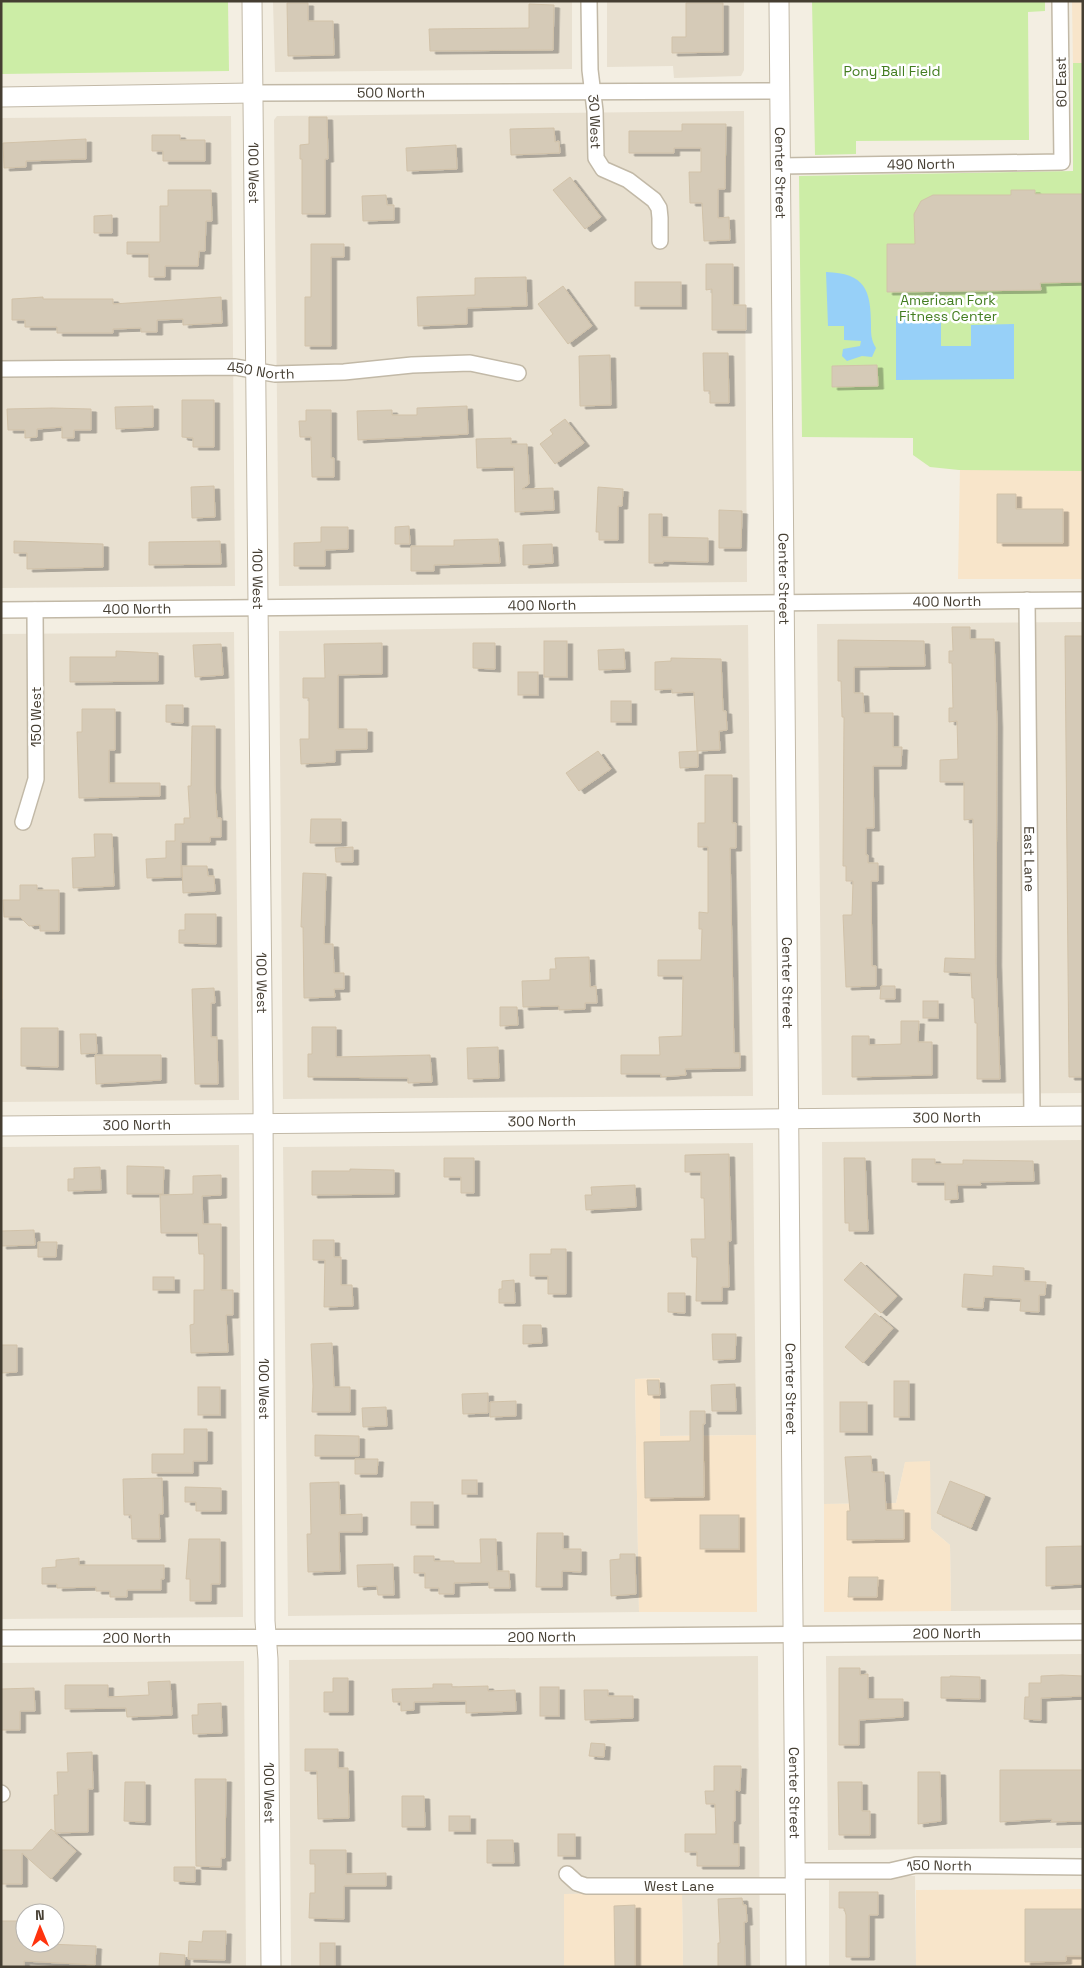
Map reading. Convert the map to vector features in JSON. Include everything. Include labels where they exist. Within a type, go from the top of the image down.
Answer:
[{"type":"street","name":"100 West","points":[[252,1],[256,607],[271,1967]]},
{"type":"street","name":"30 West","points":[[589,1],[590,62],[596,158],[599,164],[608,172],[636,186],[654,200],[660,218],[660,240]]},
{"type":"street","name":"Center Street","points":[[779,1],[796,1967]]},
{"type":"street","name":"60 East","points":[[1060,1],[1062,162]]},
{"type":"street","name":"500 North","points":[[1,96],[593,90],[780,91]]},
{"type":"street","name":"490 North","points":[[780,166],[1062,162]]},
{"type":"street","name":"450 North","points":[[1,369],[235,367],[275,374],[325,373],[412,365],[470,363],[518,372]]},
{"type":"street","name":"East Lane","points":[[1027,600],[1032,1117]]},
{"type":"street","name":"400 North","points":[[1,610],[1083,600]]},
{"type":"street","name":"150 West","points":[[23,822],[36,779],[35,610]]},
{"type":"street","name":"300 North","points":[[1,1126],[1083,1116]]},
{"type":"street","name":"200 North","points":[[1,1638],[514,1637],[793,1633],[1083,1632]]},
{"type":"street","name":"150 North","points":[[795,1879],[890,1871],[916,1865],[1083,1867]]},
{"type":"street","name":"West Lane","points":[[567,1874],[577,1883],[586,1886],[795,1879]]},
{"type":"shaded area","points":[[273,1],[572,1],[572,69],[275,72]]},
{"type":"shaded area","points":[[607,1],[744,1],[744,70],[741,76],[674,78],[673,66],[607,67]]},
{"type":"shaded area","points":[[1072,1],[1083,1],[1083,66],[1073,66]]},
{"type":"shaded area","points":[[744,111],[747,582],[279,586],[274,120],[277,116]]},
{"type":"shaded area","points":[[231,116],[235,586],[1,588],[1,118]]},
{"type":"shaded area","points":[[1083,466],[1083,579],[958,579],[960,467]]},
{"type":"shaded area","points":[[1083,622],[1083,1093],[822,1095],[817,624]]},
{"type":"shaded area","points":[[748,625],[753,1096],[283,1099],[279,631]]},
{"type":"shaded area","points":[[234,632],[239,1100],[1,1102],[1,634]]},
{"type":"shaded area","points":[[1,855],[3,999],[1,999]]},
{"type":"shaded area","points":[[1083,1140],[1083,1610],[951,1611],[950,1545],[931,1529],[905,1463],[896,1503],[824,1504],[822,1142]]},
{"type":"shaded area","points":[[753,1143],[756,1435],[660,1436],[660,1378],[635,1379],[639,1612],[288,1616],[283,1147]]},
{"type":"shaded area","points":[[239,1145],[243,1617],[1,1619],[1,1147]]},
{"type":"shaded area","points":[[660,1378],[660,1436],[756,1435],[757,1612],[639,1612],[635,1379]]},
{"type":"shaded area","points":[[930,1461],[931,1529],[950,1545],[951,1611],[824,1612],[824,1504],[896,1503],[905,1462]]},
{"type":"shaded area","points":[[1083,1654],[1083,1848],[828,1850],[826,1656]]},
{"type":"shaded area","points":[[758,1656],[760,1967],[683,1967],[682,1893],[564,1894],[564,1967],[291,1967],[289,1660]]},
{"type":"shaded area","points":[[244,1661],[246,1967],[1,1967],[1,1663]]},
{"type":"shaded area","points":[[829,1876],[915,1876],[916,1967],[829,1967]]},
{"type":"shaded area","points":[[1083,1889],[1083,1967],[916,1967],[916,1890]]},
{"type":"shaded area","points":[[682,1892],[683,1967],[564,1967],[564,1894]]},
{"type":"green space","points":[[1,1],[228,1],[229,71],[1,74]]},
{"type":"green space","name":"Pony Ball Field","points":[[812,1],[1045,1],[1045,11],[1028,12],[1029,140],[856,141],[856,154],[815,155]]},
{"type":"green space","name":"American Fork Fitness Center","points":[[1073,63],[1083,63],[1083,471],[959,470],[930,467],[913,455],[913,438],[802,437],[799,176],[1073,171]]},
{"type":"water","points":[[826,272],[839,273],[857,280],[867,293],[871,313],[872,337],[876,348],[872,357],[862,356],[847,361],[842,356],[843,349],[860,346],[861,341],[844,340],[844,326],[828,326]]},
{"type":"water","points":[[896,316],[941,316],[941,346],[971,346],[971,325],[1014,324],[1014,379],[896,380]]},
{"type":"building","points":[[287,3],[308,3],[308,21],[333,21],[334,55],[288,56]]},
{"type":"building","points":[[686,3],[723,3],[723,52],[672,53],[672,37],[686,37]]},
{"type":"building","points":[[529,4],[554,5],[553,50],[430,51],[429,29],[529,28]]},
{"type":"building","points":[[309,117],[327,117],[328,159],[325,159],[325,214],[302,214],[302,159],[300,159],[300,145],[309,144]]},
{"type":"building","points":[[682,124],[726,124],[725,189],[718,189],[718,218],[729,217],[730,240],[704,241],[702,203],[690,203],[689,172],[701,172],[701,148],[674,148],[674,153],[629,153],[629,131],[682,131]]},
{"type":"building","points":[[554,128],[555,142],[559,141],[560,153],[511,155],[510,129]]},
{"type":"building","points":[[152,135],[180,135],[180,140],[205,140],[205,161],[163,161],[163,151],[152,151]]},
{"type":"building","points":[[86,139],[86,159],[26,161],[26,167],[4,168],[3,143]]},
{"type":"building","points":[[456,145],[457,169],[407,171],[406,148]]},
{"type":"building","points":[[570,177],[601,217],[585,229],[553,190]]},
{"type":"building","points":[[168,190],[211,190],[212,221],[206,221],[205,251],[199,251],[198,266],[165,266],[165,277],[149,277],[149,254],[127,254],[127,242],[160,242],[160,206],[168,206]]},
{"type":"building","name":"American Fork Fitness Center","points":[[1011,190],[1035,190],[1035,194],[1083,194],[1083,282],[1040,283],[1041,290],[887,292],[887,244],[915,244],[914,214],[921,201],[933,195],[1011,195]]},
{"type":"building","points":[[386,195],[387,205],[394,205],[394,220],[363,221],[362,196]]},
{"type":"building","points":[[112,215],[112,233],[94,233],[94,216]]},
{"type":"building","points":[[311,244],[344,244],[344,257],[331,257],[331,346],[305,346],[305,297],[311,297]]},
{"type":"building","points":[[706,264],[733,264],[733,305],[746,305],[746,330],[712,330],[712,289],[706,290]]},
{"type":"building","points":[[526,277],[527,306],[467,308],[467,324],[418,326],[417,297],[475,295],[475,278]]},
{"type":"building","points":[[635,282],[681,282],[681,306],[635,306]]},
{"type":"building","points":[[563,286],[592,326],[568,344],[538,304]]},
{"type":"building","points":[[43,297],[43,299],[113,299],[113,304],[221,297],[222,323],[183,325],[183,319],[157,320],[157,332],[141,332],[141,328],[113,329],[113,333],[57,333],[57,327],[25,327],[25,320],[12,320],[12,299]]},
{"type":"building","points":[[703,353],[728,353],[729,403],[710,403],[710,391],[704,391]]},
{"type":"building","points":[[610,355],[611,405],[580,406],[579,356]]},
{"type":"building","points":[[877,365],[878,386],[832,387],[832,366]]},
{"type":"building","points":[[182,400],[214,400],[214,447],[193,447],[193,438],[182,437]]},
{"type":"building","points":[[153,406],[153,427],[116,429],[115,407]]},
{"type":"building","points":[[467,406],[468,434],[358,440],[357,411],[392,410],[392,415],[417,415],[417,408]]},
{"type":"building","points":[[7,409],[91,409],[91,430],[74,430],[74,438],[62,438],[62,427],[37,429],[37,437],[25,438],[25,430],[8,430]]},
{"type":"building","points":[[306,410],[331,410],[331,458],[334,458],[334,477],[312,477],[311,437],[300,437],[299,421],[306,421]]},
{"type":"building","points":[[565,419],[584,443],[555,464],[540,444],[553,434],[550,430]]},
{"type":"building","points":[[511,438],[511,444],[527,444],[529,484],[522,489],[553,488],[554,510],[515,512],[514,467],[477,468],[476,439]]},
{"type":"building","points":[[214,486],[215,517],[192,518],[191,487]]},
{"type":"building","points":[[598,487],[623,489],[622,506],[618,506],[618,540],[599,540],[599,532],[596,532]]},
{"type":"building","points":[[997,494],[1016,494],[1016,509],[1063,509],[1063,543],[997,543]]},
{"type":"building","points":[[719,510],[742,511],[741,548],[719,548]]},
{"type":"building","points":[[649,514],[662,514],[662,537],[708,538],[708,562],[663,561],[663,563],[649,563]]},
{"type":"building","points":[[409,526],[410,544],[395,544],[395,527]]},
{"type":"building","points":[[321,527],[348,527],[348,549],[325,550],[325,566],[294,566],[294,543],[321,542]]},
{"type":"building","points":[[498,539],[500,563],[434,565],[434,571],[411,571],[411,546],[454,546],[454,540]]},
{"type":"building","points":[[14,541],[103,544],[103,567],[27,569],[27,553],[14,553]]},
{"type":"building","points":[[220,541],[221,564],[149,565],[149,542]]},
{"type":"building","points":[[552,544],[553,563],[523,565],[523,545]]},
{"type":"building","points":[[952,627],[970,627],[970,639],[994,639],[997,724],[996,963],[1000,1079],[977,1079],[977,1023],[975,1023],[974,998],[972,998],[971,973],[944,972],[945,958],[975,959],[973,819],[964,820],[964,782],[940,782],[940,760],[958,759],[957,721],[949,722],[949,708],[953,708],[952,663],[949,663],[949,651],[953,651]]},
{"type":"building","points":[[1065,636],[1083,636],[1083,1077],[1069,1077]]},
{"type":"building","points":[[838,640],[924,641],[925,666],[854,667],[854,693],[863,693],[864,713],[893,713],[893,747],[902,747],[901,766],[873,766],[874,828],[866,828],[866,855],[868,855],[868,863],[878,863],[878,881],[871,881],[872,966],[876,966],[876,986],[846,987],[843,915],[852,915],[853,881],[846,881],[846,866],[843,866],[844,717],[842,717],[841,681],[838,681]]},
{"type":"building","points":[[544,641],[567,641],[567,677],[544,677]]},
{"type":"building","points":[[382,643],[382,674],[338,675],[338,729],[367,729],[367,749],[335,750],[335,762],[301,764],[300,739],[309,739],[309,698],[303,698],[303,678],[325,678],[324,644]]},
{"type":"building","points":[[473,643],[495,643],[495,669],[473,668]]},
{"type":"building","points":[[221,644],[223,675],[195,677],[193,645]]},
{"type":"building","points":[[624,649],[625,669],[599,670],[598,650]]},
{"type":"building","points":[[116,651],[158,653],[158,681],[70,682],[70,657],[116,657]]},
{"type":"building","points":[[671,658],[721,659],[723,711],[726,711],[727,730],[719,731],[720,750],[697,751],[694,692],[672,693],[672,689],[655,690],[655,662],[671,661]]},
{"type":"building","points":[[518,672],[538,672],[538,695],[518,695]]},
{"type":"building","points":[[611,701],[631,701],[631,722],[611,722]]},
{"type":"building","points":[[166,705],[183,705],[183,723],[166,722]]},
{"type":"building","points":[[82,709],[115,709],[115,750],[109,750],[109,783],[160,783],[160,796],[79,798],[77,732],[82,732]]},
{"type":"building","points":[[192,726],[215,726],[215,785],[217,818],[221,818],[221,837],[210,837],[210,842],[181,842],[181,877],[147,878],[146,859],[166,858],[166,841],[175,841],[175,824],[184,824],[184,818],[190,818],[188,786],[191,786]]},
{"type":"building","points":[[598,751],[611,769],[579,791],[566,773]]},
{"type":"building","points":[[698,751],[698,767],[680,768],[679,752]]},
{"type":"building","points":[[705,775],[732,775],[732,823],[736,823],[736,848],[730,848],[734,1053],[740,1053],[740,1068],[685,1069],[686,1075],[661,1077],[661,1074],[621,1074],[621,1055],[660,1055],[659,1037],[682,1036],[683,976],[658,976],[658,960],[701,960],[702,929],[699,929],[699,912],[708,913],[708,847],[698,847],[698,823],[705,823]]},
{"type":"building","points":[[311,819],[341,819],[341,843],[310,843]]},
{"type":"building","points":[[94,834],[112,834],[114,886],[73,888],[72,858],[95,857]]},
{"type":"building","points":[[353,847],[353,862],[336,862],[335,848]]},
{"type":"building","points":[[182,866],[207,866],[208,876],[214,876],[215,891],[183,893]]},
{"type":"building","points":[[303,873],[326,874],[324,944],[333,944],[334,973],[344,973],[344,989],[334,989],[335,997],[304,998],[303,927],[301,927]]},
{"type":"building","points":[[20,885],[37,885],[37,890],[59,890],[59,931],[40,931],[40,925],[29,926],[20,917],[4,917],[3,900],[20,900]]},
{"type":"building","points":[[185,914],[216,914],[216,944],[179,943],[179,930],[185,930]]},
{"type":"building","points":[[589,957],[590,987],[596,986],[597,1003],[585,1003],[585,1009],[559,1010],[559,1006],[523,1007],[522,981],[550,980],[550,969],[556,969],[555,958]]},
{"type":"building","points":[[881,986],[895,986],[895,999],[880,999]]},
{"type":"building","points":[[214,988],[215,1003],[211,1003],[211,1037],[217,1037],[218,1084],[195,1084],[192,989]]},
{"type":"building","points":[[923,1001],[938,1001],[938,1018],[923,1018]]},
{"type":"building","points":[[500,1007],[517,1007],[518,1025],[500,1026]]},
{"type":"building","points":[[901,1021],[919,1021],[918,1042],[932,1042],[932,1075],[852,1077],[852,1036],[869,1036],[869,1045],[901,1044]]},
{"type":"building","points":[[312,1027],[336,1027],[336,1057],[430,1055],[432,1082],[408,1083],[408,1078],[308,1077],[308,1054],[312,1054]]},
{"type":"building","points":[[21,1028],[58,1028],[58,1067],[21,1066]]},
{"type":"building","points":[[80,1034],[96,1034],[97,1053],[81,1054]]},
{"type":"building","points":[[498,1047],[499,1078],[468,1079],[467,1048]]},
{"type":"building","points":[[95,1055],[161,1055],[161,1080],[96,1084]]},
{"type":"building","points":[[729,1154],[731,1241],[728,1241],[729,1287],[722,1287],[722,1301],[696,1301],[697,1257],[692,1257],[691,1239],[705,1239],[704,1198],[701,1198],[701,1172],[685,1172],[685,1155]]},
{"type":"building","points":[[444,1158],[474,1158],[474,1193],[461,1193],[461,1177],[444,1177]]},
{"type":"building","points":[[844,1158],[865,1158],[868,1231],[849,1231],[849,1223],[845,1223]]},
{"type":"building","points":[[912,1159],[935,1159],[935,1164],[963,1164],[963,1160],[1033,1161],[1034,1181],[980,1182],[981,1185],[957,1185],[958,1199],[945,1200],[945,1182],[912,1182]]},
{"type":"building","points":[[127,1166],[164,1167],[163,1194],[127,1194]]},
{"type":"building","points":[[100,1167],[101,1190],[68,1191],[68,1179],[74,1179],[74,1168]]},
{"type":"building","points":[[350,1169],[394,1170],[394,1194],[312,1195],[312,1171],[350,1171]]},
{"type":"building","points":[[221,1175],[221,1195],[202,1196],[203,1224],[221,1224],[221,1290],[233,1290],[233,1315],[226,1315],[228,1352],[191,1353],[190,1325],[194,1324],[194,1290],[204,1290],[204,1254],[199,1254],[198,1233],[161,1233],[160,1195],[193,1194],[193,1176]]},
{"type":"building","points":[[635,1185],[636,1207],[586,1210],[585,1195],[592,1195],[591,1187]]},
{"type":"building","points":[[34,1230],[35,1245],[1,1246],[1,1231]]},
{"type":"building","points":[[313,1240],[334,1240],[334,1257],[341,1257],[341,1285],[352,1285],[353,1306],[324,1307],[325,1260],[313,1260]]},
{"type":"building","points":[[38,1242],[57,1242],[56,1257],[38,1257]]},
{"type":"building","points":[[551,1249],[566,1249],[566,1294],[548,1294],[548,1276],[530,1276],[530,1254],[551,1254]]},
{"type":"building","points":[[861,1262],[897,1296],[881,1313],[844,1280]]},
{"type":"building","points":[[993,1266],[1024,1268],[1024,1281],[1046,1282],[1045,1295],[1039,1295],[1039,1312],[1020,1311],[1021,1299],[984,1297],[983,1308],[962,1307],[964,1274],[993,1276]]},
{"type":"building","points":[[153,1277],[174,1277],[174,1290],[153,1290]]},
{"type":"building","points":[[514,1280],[515,1303],[499,1303],[499,1289],[502,1289],[502,1281]]},
{"type":"building","points":[[668,1293],[685,1293],[685,1313],[668,1312]]},
{"type":"building","points":[[875,1313],[893,1328],[863,1363],[845,1347]]},
{"type":"building","points":[[523,1325],[541,1325],[542,1343],[523,1344]]},
{"type":"building","points":[[712,1334],[736,1334],[735,1359],[713,1360]]},
{"type":"building","points":[[332,1343],[334,1387],[350,1387],[350,1412],[312,1412],[311,1344]]},
{"type":"building","points":[[1,1345],[17,1345],[17,1372],[1,1373]]},
{"type":"building","points":[[647,1380],[659,1380],[660,1395],[648,1395]]},
{"type":"building","points":[[894,1381],[909,1381],[909,1417],[894,1417]]},
{"type":"building","points":[[735,1384],[736,1411],[712,1411],[711,1385]]},
{"type":"building","points":[[198,1387],[220,1387],[220,1415],[198,1415]]},
{"type":"building","points":[[488,1393],[488,1413],[463,1414],[462,1394]]},
{"type":"building","points":[[516,1401],[516,1416],[490,1417],[490,1402]]},
{"type":"building","points":[[840,1402],[867,1402],[867,1432],[840,1432]]},
{"type":"building","points":[[386,1407],[387,1426],[363,1427],[362,1408]]},
{"type":"building","points":[[690,1411],[705,1411],[705,1424],[703,1424],[704,1497],[645,1498],[644,1442],[690,1441]]},
{"type":"building","points":[[184,1429],[207,1429],[207,1461],[193,1461],[193,1473],[152,1473],[152,1454],[184,1454]]},
{"type":"building","points":[[315,1435],[359,1436],[359,1456],[315,1456]]},
{"type":"building","points":[[871,1456],[872,1472],[884,1472],[886,1510],[904,1510],[904,1539],[847,1540],[847,1511],[850,1511],[845,1457]]},
{"type":"building","points":[[355,1459],[378,1459],[377,1474],[355,1474]]},
{"type":"building","points":[[162,1478],[163,1514],[159,1514],[160,1539],[132,1539],[131,1515],[124,1515],[123,1479]]},
{"type":"building","points":[[462,1480],[477,1480],[477,1494],[462,1494]]},
{"type":"building","points":[[950,1481],[985,1495],[971,1528],[937,1513]]},
{"type":"building","points":[[339,1482],[340,1515],[362,1514],[362,1532],[339,1532],[340,1571],[308,1572],[307,1534],[311,1534],[310,1483]]},
{"type":"building","points":[[185,1487],[221,1488],[221,1511],[196,1511],[196,1502],[185,1502]]},
{"type":"building","points":[[411,1502],[433,1502],[433,1525],[411,1525]]},
{"type":"building","points":[[700,1515],[739,1515],[739,1549],[700,1549]]},
{"type":"building","points":[[537,1533],[563,1533],[563,1549],[581,1549],[581,1572],[562,1571],[562,1587],[536,1587]]},
{"type":"building","points":[[189,1539],[220,1539],[220,1584],[211,1584],[211,1601],[190,1601],[190,1579],[186,1579]]},
{"type":"building","points":[[480,1539],[496,1539],[497,1571],[509,1571],[510,1588],[489,1588],[489,1582],[454,1583],[454,1594],[439,1594],[439,1588],[425,1588],[425,1573],[414,1573],[414,1556],[434,1556],[434,1561],[481,1563]]},
{"type":"building","points":[[1083,1546],[1083,1584],[1046,1586],[1046,1547]]},
{"type":"building","points":[[620,1554],[635,1554],[636,1594],[611,1596],[610,1560],[620,1559]]},
{"type":"building","points":[[79,1558],[79,1565],[164,1565],[164,1579],[161,1579],[161,1590],[127,1590],[127,1597],[110,1597],[110,1591],[96,1591],[96,1587],[57,1588],[57,1584],[42,1584],[42,1568],[56,1567],[56,1560]]},
{"type":"building","points":[[393,1564],[394,1595],[378,1595],[377,1586],[358,1587],[357,1565]]},
{"type":"building","points":[[849,1577],[878,1577],[877,1597],[848,1597]]},
{"type":"building","points":[[839,1668],[860,1668],[860,1675],[868,1674],[868,1699],[903,1699],[903,1717],[859,1720],[859,1745],[839,1745]]},
{"type":"building","points":[[1041,1676],[1083,1676],[1083,1696],[1041,1698],[1041,1720],[1024,1719],[1025,1697],[1029,1697],[1029,1683],[1041,1683]]},
{"type":"building","points":[[941,1677],[980,1677],[980,1699],[941,1698]]},
{"type":"building","points":[[333,1678],[348,1678],[348,1712],[324,1712],[324,1692],[333,1692]]},
{"type":"building","points":[[170,1681],[172,1715],[127,1717],[126,1708],[65,1709],[65,1685],[108,1685],[108,1697],[149,1695],[148,1682]]},
{"type":"building","points":[[433,1684],[452,1684],[452,1687],[488,1686],[488,1691],[515,1690],[516,1711],[466,1713],[466,1701],[414,1702],[414,1710],[401,1711],[401,1702],[393,1702],[392,1689],[433,1688]]},
{"type":"building","points":[[540,1687],[559,1687],[559,1716],[540,1716]]},
{"type":"building","points":[[34,1688],[35,1711],[20,1711],[20,1730],[1,1730],[1,1689]]},
{"type":"building","points":[[584,1690],[608,1690],[608,1696],[633,1696],[633,1718],[585,1720]]},
{"type":"building","points":[[221,1703],[222,1733],[193,1734],[192,1715],[198,1715],[198,1704]]},
{"type":"building","points":[[591,1743],[605,1744],[604,1757],[589,1756]]},
{"type":"building","points":[[305,1749],[338,1749],[338,1768],[348,1768],[349,1818],[318,1819],[317,1771],[305,1771]]},
{"type":"building","points":[[92,1752],[93,1789],[88,1789],[88,1832],[55,1833],[76,1851],[51,1879],[22,1853],[22,1884],[1,1884],[1,1850],[32,1850],[51,1829],[55,1832],[54,1795],[58,1795],[57,1772],[68,1772],[67,1753]]},
{"type":"building","points":[[714,1766],[741,1766],[740,1791],[735,1790],[735,1821],[733,1821],[733,1844],[739,1844],[739,1866],[697,1866],[697,1852],[685,1852],[685,1834],[716,1834],[715,1804],[706,1804],[705,1791],[714,1791]]},
{"type":"building","points":[[1000,1770],[1083,1770],[1083,1821],[1051,1822],[1052,1819],[1043,1819],[1000,1822]]},
{"type":"building","points":[[918,1772],[940,1772],[941,1821],[918,1824]]},
{"type":"building","points":[[195,1779],[226,1779],[225,1858],[221,1858],[221,1867],[196,1866]]},
{"type":"building","points":[[125,1782],[145,1782],[145,1822],[124,1821]]},
{"type":"building","points":[[838,1782],[862,1782],[862,1811],[870,1811],[870,1835],[839,1835]]},
{"type":"building","points":[[402,1796],[424,1796],[425,1827],[402,1827]]},
{"type":"building","points":[[449,1816],[470,1816],[470,1831],[449,1831]]},
{"type":"building","points":[[558,1834],[575,1834],[575,1856],[558,1856]]},
{"type":"building","points":[[487,1840],[513,1840],[514,1863],[487,1863]]},
{"type":"building","points":[[310,1850],[346,1850],[346,1874],[386,1873],[386,1886],[344,1886],[344,1919],[309,1918],[310,1893],[315,1893],[315,1864],[310,1864]]},
{"type":"building","points":[[174,1867],[195,1867],[195,1882],[174,1881]]},
{"type":"building","points":[[839,1892],[878,1892],[878,1915],[869,1915],[869,1957],[846,1957],[846,1915],[844,1908],[839,1908]]},
{"type":"building","points":[[742,1898],[743,1905],[746,1905],[747,1922],[744,1922],[745,1967],[718,1967],[718,1943],[720,1943],[718,1899]]},
{"type":"building","points":[[635,1905],[635,1967],[615,1967],[614,1906]]},
{"type":"building","points":[[1025,1909],[1083,1909],[1083,1956],[1066,1956],[1066,1961],[1025,1962]]},
{"type":"building","points":[[1,1921],[15,1921],[15,1953],[65,1953],[65,1945],[96,1946],[95,1965],[24,1961],[24,1967],[1,1967]]},
{"type":"building","points":[[203,1931],[226,1931],[225,1960],[188,1959],[189,1941],[202,1942]]},
{"type":"building","points":[[320,1943],[335,1943],[335,1967],[320,1967]]},
{"type":"building","points":[[160,1953],[185,1955],[184,1967],[159,1967]]}]
